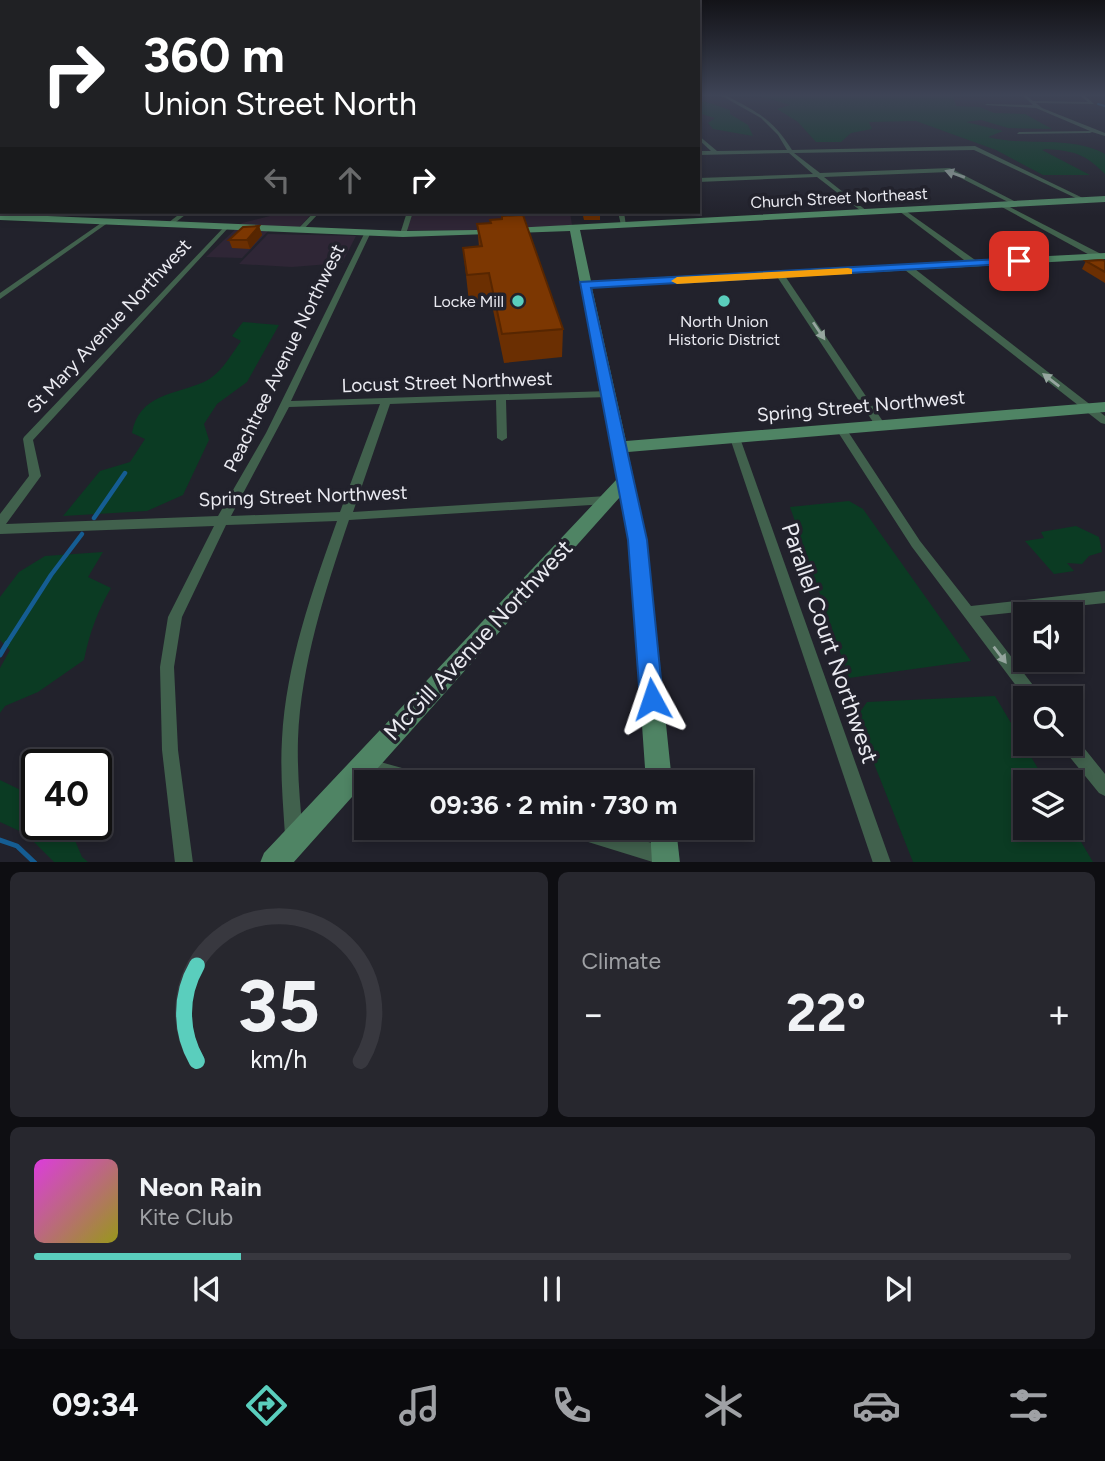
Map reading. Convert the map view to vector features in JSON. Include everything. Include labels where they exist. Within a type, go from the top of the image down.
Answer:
[{"type":"street","points":[[781,136],[789,152],[865,212]]},
{"type":"street","points":[[700,138],[716,153]]},
{"type":"street","points":[[700,153],[975,149],[1084,200]]},
{"type":"street","points":[[700,180],[950,170],[1016,204]]},
{"type":"street","name":"Church Street Northeast","points":[[1,217],[403,234],[574,228],[1105,199]]},
{"type":"street","points":[[1001,205],[1099,259]]},
{"type":"street","points":[[901,210],[975,264]]},
{"type":"street","points":[[170,224],[183,214]]},
{"type":"street","points":[[300,230],[315,214]]},
{"type":"street","points":[[403,234],[410,214]]},
{"type":"street","points":[[621,214],[624,225]]},
{"type":"street","points":[[0,297],[106,222]]},
{"type":"street","name":"St Mary Avenue Northwest","points":[[0,523],[35,476],[28,439],[226,227]]},
{"type":"street","points":[[574,228],[638,540],[658,770]]},
{"type":"street","name":"Peachtree Avenue Northwest","points":[[184,862],[170,750],[168,646],[175,617],[222,521],[285,404],[368,232]]},
{"type":"street","points":[[584,285],[1099,259]]},
{"type":"street","points":[[908,268],[1105,421]]},
{"type":"street","points":[[780,275],[881,426]]},
{"type":"street","name":"Locust Street Northwest","points":[[285,404],[609,394]]},
{"type":"street","points":[[501,398],[502,438]]},
{"type":"street","points":[[295,840],[288,769],[290,723],[299,667],[321,587],[386,401]]},
{"type":"street","name":"Spring Street Northwest","points":[[620,447],[1105,407]]},
{"type":"street","points":[[841,429],[916,544],[1025,686]]},
{"type":"street","name":"Parallel Court Northwest","points":[[735,438],[883,862]]},
{"type":"street","name":"McGill Avenue Northwest","points":[[275,862],[626,480]]},
{"type":"street","name":"Spring Street Northwest","points":[[0,529],[346,516],[607,500]]},
{"type":"street","points":[[967,612],[1105,597]]},
{"type":"street","points":[[1080,756],[1105,787]]},
{"type":"street","points":[[363,765],[380,770]]},
{"type":"street","points":[[608,840],[666,859],[664,840]]},
{"type":"shaded area","points":[[278,214],[311,214],[299,228],[272,227],[242,258],[206,257],[242,223]]},
{"type":"shaded area","points":[[412,214],[570,214],[572,225],[494,231],[406,230]]},
{"type":"shaded area","points":[[268,234],[356,236],[342,263],[292,267],[239,264]]},
{"type":"green space","points":[[811,136],[847,136],[841,142],[816,142]]},
{"type":"green space","points":[[958,136],[990,136],[1003,140],[1063,143],[1091,148],[1105,154],[1105,174],[1079,155],[1046,149],[1042,150],[1090,175],[1043,175],[996,150]]},
{"type":"green space","points":[[243,322],[279,325],[247,382],[217,404],[204,424],[209,440],[183,495],[147,511],[63,516],[100,471],[130,462],[145,439],[132,433],[142,410],[159,398],[210,379],[220,370],[241,341],[232,336]]},
{"type":"green space","points":[[849,501],[863,509],[971,661],[849,678],[790,507]]},
{"type":"green space","points":[[1076,526],[1099,537],[1102,552],[1089,556],[1082,564],[1067,563],[1074,571],[1054,574],[1025,541],[1044,538],[1041,532]]},
{"type":"green space","points":[[103,552],[88,577],[111,588],[94,622],[84,660],[38,692],[5,706],[0,713],[0,668],[10,650],[0,640],[0,597],[19,572],[45,556]]},
{"type":"green space","points":[[995,696],[1013,726],[1013,756],[1031,756],[1039,770],[1013,770],[1013,840],[1080,840],[1093,862],[913,862],[856,718],[867,702]]},
{"type":"green space","points":[[0,780],[21,790],[21,832],[0,822]]},
{"type":"green space","points":[[32,840],[75,840],[82,857],[88,862],[54,862]]},
{"type":"building","name":"Locke Mill","points":[[523,215],[563,329],[502,334],[489,273],[467,275],[463,248],[482,246],[477,224],[491,223],[490,220],[502,219],[502,216]]},
{"type":"building","points":[[259,226],[247,240],[229,240],[243,227]]},
{"type":"building","points":[[1086,261],[1105,261],[1105,272]]},
{"type":"waterway","points":[[94,518],[125,473]]},
{"type":"waterway","points":[[6,645],[51,575],[82,534]]},
{"type":"waterway","points":[[0,655],[7,643]]},
{"type":"waterway","points":[[0,840],[17,846],[34,862]]},
{"type":"slow traffic","points":[[677,281],[848,271]]},
{"type":"place","name":"Locke Mill","points":[[518,301]]},
{"type":"place","name":"North Union Historic District","points":[[724,301]]},
{"type":"route","points":[[652,699],[638,540],[614,416],[584,285],[1019,261]]}]
